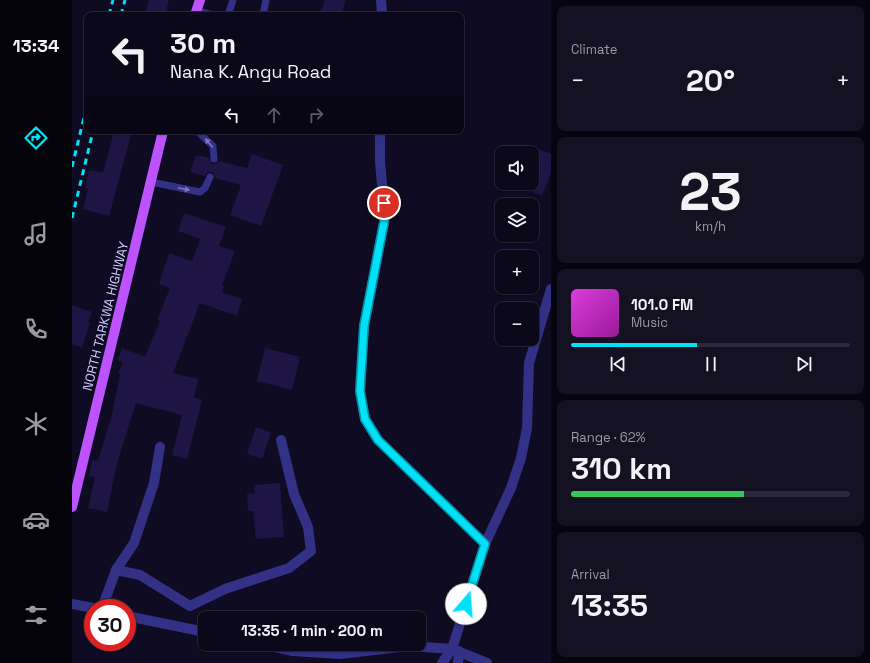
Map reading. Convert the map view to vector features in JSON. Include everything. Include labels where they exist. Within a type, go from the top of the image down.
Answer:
[{"type":"main road","points":[[196,12],[200,0]]},
{"type":"main road","name":"NORTH TARKWA HIGHWAY","points":[[72,507],[162,134]]},
{"type":"street","points":[[381,0],[382,12]]},
{"type":"street","points":[[380,134],[380,162],[385,217],[364,326],[360,391],[365,419],[378,440],[485,544]]},
{"type":"street","points":[[458,663],[456,650],[485,544],[511,488],[521,458],[527,428],[529,363],[551,289]]},
{"type":"street","points":[[116,570],[140,575],[190,606],[225,588],[289,568],[311,551],[308,526],[294,494],[281,440]]},
{"type":"street","points":[[105,599],[116,570],[134,543],[154,483],[160,447]]},
{"type":"street","points":[[72,604],[84,606]]},
{"type":"street","points":[[136,618],[198,631]]},
{"type":"street","points":[[426,647],[456,650],[487,663]]},
{"type":"street","points":[[442,663],[456,650]]},
{"type":"street","points":[[293,651],[340,654],[366,651]]},
{"type":"lane","points":[[229,12],[233,0]]},
{"type":"lane","points":[[264,12],[266,0]]},
{"type":"lane","points":[[200,134],[213,146],[214,159]]},
{"type":"lane","points":[[151,182],[200,192],[205,188],[210,177]]},
{"type":"building","points":[[149,0],[169,0],[166,12],[146,12]]},
{"type":"building","points":[[325,0],[346,0],[342,12],[321,12]]},
{"type":"building","points":[[113,134],[131,134],[109,216],[83,209],[88,189],[85,188],[89,170],[103,173]]},
{"type":"building","points":[[539,149],[551,154],[551,173],[542,196],[532,192],[532,190],[539,190]]},
{"type":"building","points":[[252,154],[283,165],[261,226],[230,215],[241,185],[215,178],[212,172],[207,173],[205,176],[190,172],[196,155],[209,158],[212,164],[219,161],[247,168]]},
{"type":"building","points":[[184,213],[226,227],[219,246],[235,251],[222,286],[224,287],[222,292],[242,299],[237,316],[200,303],[173,373],[198,379],[194,397],[202,400],[187,459],[172,455],[182,415],[136,403],[117,463],[107,512],[88,508],[95,477],[89,476],[92,460],[98,461],[112,415],[120,374],[118,374],[123,362],[117,360],[122,348],[145,357],[160,321],[157,320],[170,288],[159,284],[169,253],[192,261],[200,239],[178,231]]},
{"type":"building","points":[[72,305],[92,312],[82,348],[72,344]]},
{"type":"building","points":[[265,348],[300,357],[292,390],[257,381]]},
{"type":"building","points":[[256,427],[271,433],[262,459],[247,454]]},
{"type":"building","points":[[280,483],[284,537],[256,539],[253,511],[248,511],[247,494],[255,493],[254,485]]},
{"type":"railway","points":[[110,12],[113,0]]},
{"type":"railway","points":[[122,12],[125,0]]},
{"type":"railway","points":[[72,167],[84,117]]},
{"type":"railway","points":[[72,218],[92,134]]},
{"type":"route","points":[[384,203],[385,217],[379,255],[364,326],[360,391],[365,419],[378,440],[485,544],[466,604]]}]
